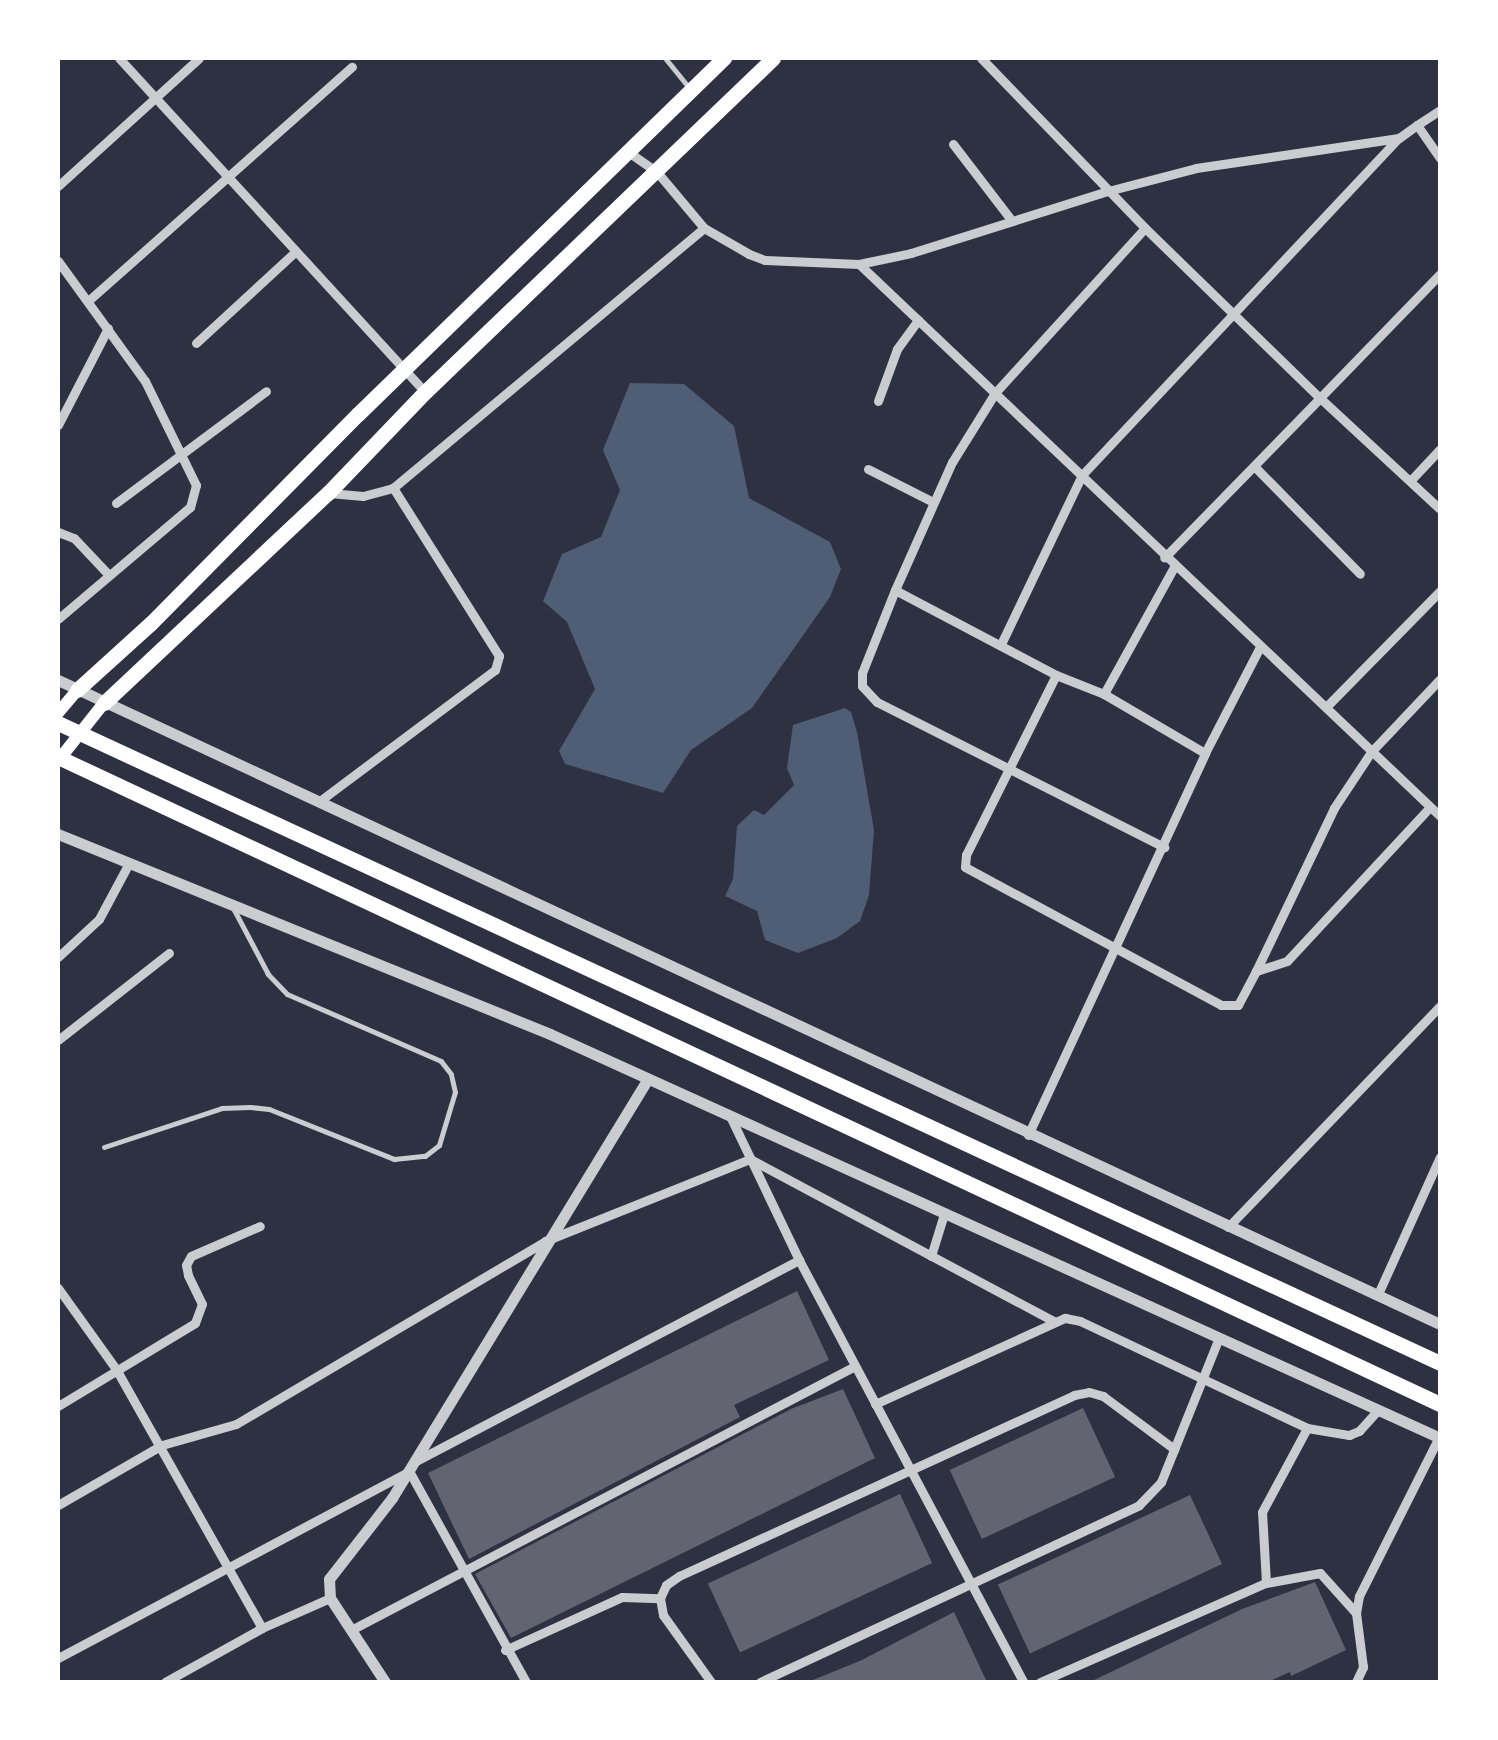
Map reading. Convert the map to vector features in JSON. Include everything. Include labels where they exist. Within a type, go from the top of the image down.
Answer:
[{"type":"main road","points":[[58,713],[403,369],[724,58]]},
{"type":"main road","points":[[773,58],[425,392],[328,493],[104,703],[58,759],[1440,1404]]},
{"type":"main road","points":[[535,241],[558,266]]},
{"type":"main road","points":[[58,722],[1440,1363]]},
{"type":"street","points":[[119,58],[425,392]]},
{"type":"street","points":[[58,186],[199,58]]},
{"type":"street","points":[[981,58],[1145,228],[1440,509]]},
{"type":"street","points":[[88,301],[352,68]]},
{"type":"street","points":[[1001,644],[1082,475],[1399,138],[1440,110]]},
{"type":"street","points":[[1417,125],[1440,158]]},
{"type":"street","points":[[627,151],[657,172],[704,228],[765,260],[858,264],[910,253],[1108,191],[1215,164],[1399,138]]},
{"type":"street","points":[[953,144],[1012,221]]},
{"type":"street","points":[[328,493],[363,496],[393,488],[704,228]]},
{"type":"street","points":[[1145,228],[995,393],[932,502],[862,673],[868,695],[1164,847]]},
{"type":"street","points":[[196,343],[295,252]]},
{"type":"street","points":[[58,261],[145,381],[184,454],[196,497],[58,619]]},
{"type":"street","points":[[858,264],[1259,649],[1326,706],[1440,816]]},
{"type":"street","points":[[1164,558],[1440,274]]},
{"type":"street","points":[[878,401],[897,349],[918,320]]},
{"type":"street","points":[[58,426],[108,328]]},
{"type":"street","points":[[116,503],[266,390]]},
{"type":"street","points":[[1410,480],[1440,449]]},
{"type":"street","points":[[1254,466],[1360,574]]},
{"type":"street","points":[[868,469],[932,502]]},
{"type":"street","points":[[321,800],[494,670],[499,656],[393,488]]},
{"type":"street","points":[[58,532],[74,538],[109,575]]},
{"type":"street","points":[[1104,694],[1174,567]]},
{"type":"street","points":[[895,590],[1056,676],[1104,694],[1206,753]]},
{"type":"street","points":[[1326,706],[1440,590]]},
{"type":"street","points":[[1028,1135],[1206,753],[1259,649]]},
{"type":"street","points":[[1056,676],[966,855],[965,867],[1117,951],[1230,1007],[1244,997],[1334,808],[1371,752],[1440,680]]},
{"type":"street","points":[[58,680],[1440,1324]]},
{"type":"street","points":[[1256,971],[1288,961],[1430,807]]},
{"type":"street","points":[[58,834],[550,1034],[1440,1438],[1359,1596],[1356,1613],[1364,1667],[1356,1682]]},
{"type":"street","points":[[58,957],[99,918],[129,863]]},
{"type":"street","points":[[58,1040],[169,953]]},
{"type":"street","points":[[1228,1227],[1440,1006]]},
{"type":"street","points":[[385,1682],[330,1598],[329,1579],[411,1467],[545,1241],[648,1079]]},
{"type":"street","points":[[730,1116],[799,1260],[1022,1682]]},
{"type":"street","points":[[1378,1294],[1440,1157]]},
{"type":"street","points":[[58,1506],[162,1445],[236,1424],[545,1241],[750,1158]]},
{"type":"street","points":[[750,1158],[1052,1321]]},
{"type":"street","points":[[931,1256],[944,1214]]},
{"type":"street","points":[[58,1406],[195,1323],[202,1304],[186,1264],[191,1256],[260,1226]]},
{"type":"street","points":[[58,1658],[799,1260]]},
{"type":"street","points":[[58,1288],[116,1368],[262,1628]]},
{"type":"street","points":[[875,1404],[1052,1321],[1080,1321],[1307,1428],[1349,1435],[1359,1431],[1378,1410]]},
{"type":"street","points":[[760,1682],[1139,1505],[1161,1482],[1218,1338]]},
{"type":"street","points":[[351,1630],[855,1366]]},
{"type":"street","points":[[710,1682],[663,1615],[660,1598],[666,1584],[679,1576],[910,1469],[1089,1392],[1102,1396],[1174,1449]]},
{"type":"street","points":[[1266,1583],[1262,1512],[1307,1428]]},
{"type":"street","points":[[411,1467],[505,1650],[526,1682]]},
{"type":"street","points":[[1040,1682],[1266,1583],[1320,1573],[1356,1613]]},
{"type":"street","points":[[505,1650],[622,1597],[660,1598]]},
{"type":"street","points":[[164,1682],[262,1628],[330,1598]]},
{"type":"lane","points":[[665,58],[690,90]]},
{"type":"lane","points":[[104,1147],[222,1108],[250,1107],[269,1109],[394,1159],[425,1156],[439,1144],[455,1092],[451,1074],[441,1061],[288,994],[268,974],[231,905]]},
{"type":"water","points":[[630,383],[684,384],[734,426],[749,498],[830,542],[841,569],[830,597],[752,708],[691,750],[663,793],[565,764],[559,751],[595,689],[567,622],[543,601],[562,554],[601,537],[620,490],[603,450]]},
{"type":"water","points":[[845,708],[851,712],[857,732],[874,830],[869,895],[860,921],[837,938],[798,953],[765,940],[757,911],[725,896],[733,879],[737,826],[754,810],[764,815],[794,785],[787,768],[793,725]]},
{"type":"building","points":[[797,1291],[829,1360],[734,1405],[740,1417],[469,1559],[428,1473]]},
{"type":"building","points":[[843,1389],[875,1458],[511,1638],[475,1574],[791,1409]]},
{"type":"building","points":[[1083,1408],[1115,1477],[982,1539],[950,1470]]},
{"type":"building","points":[[900,1494],[932,1563],[740,1652],[708,1584]]},
{"type":"building","points":[[1190,1495],[1222,1564],[1030,1653],[998,1585]]},
{"type":"building","points":[[1315,1582],[1346,1650],[1291,1676],[1290,1672],[1268,1682],[1090,1682],[1242,1609]]},
{"type":"building","points":[[954,1612],[987,1682],[808,1682],[862,1660]]}]
